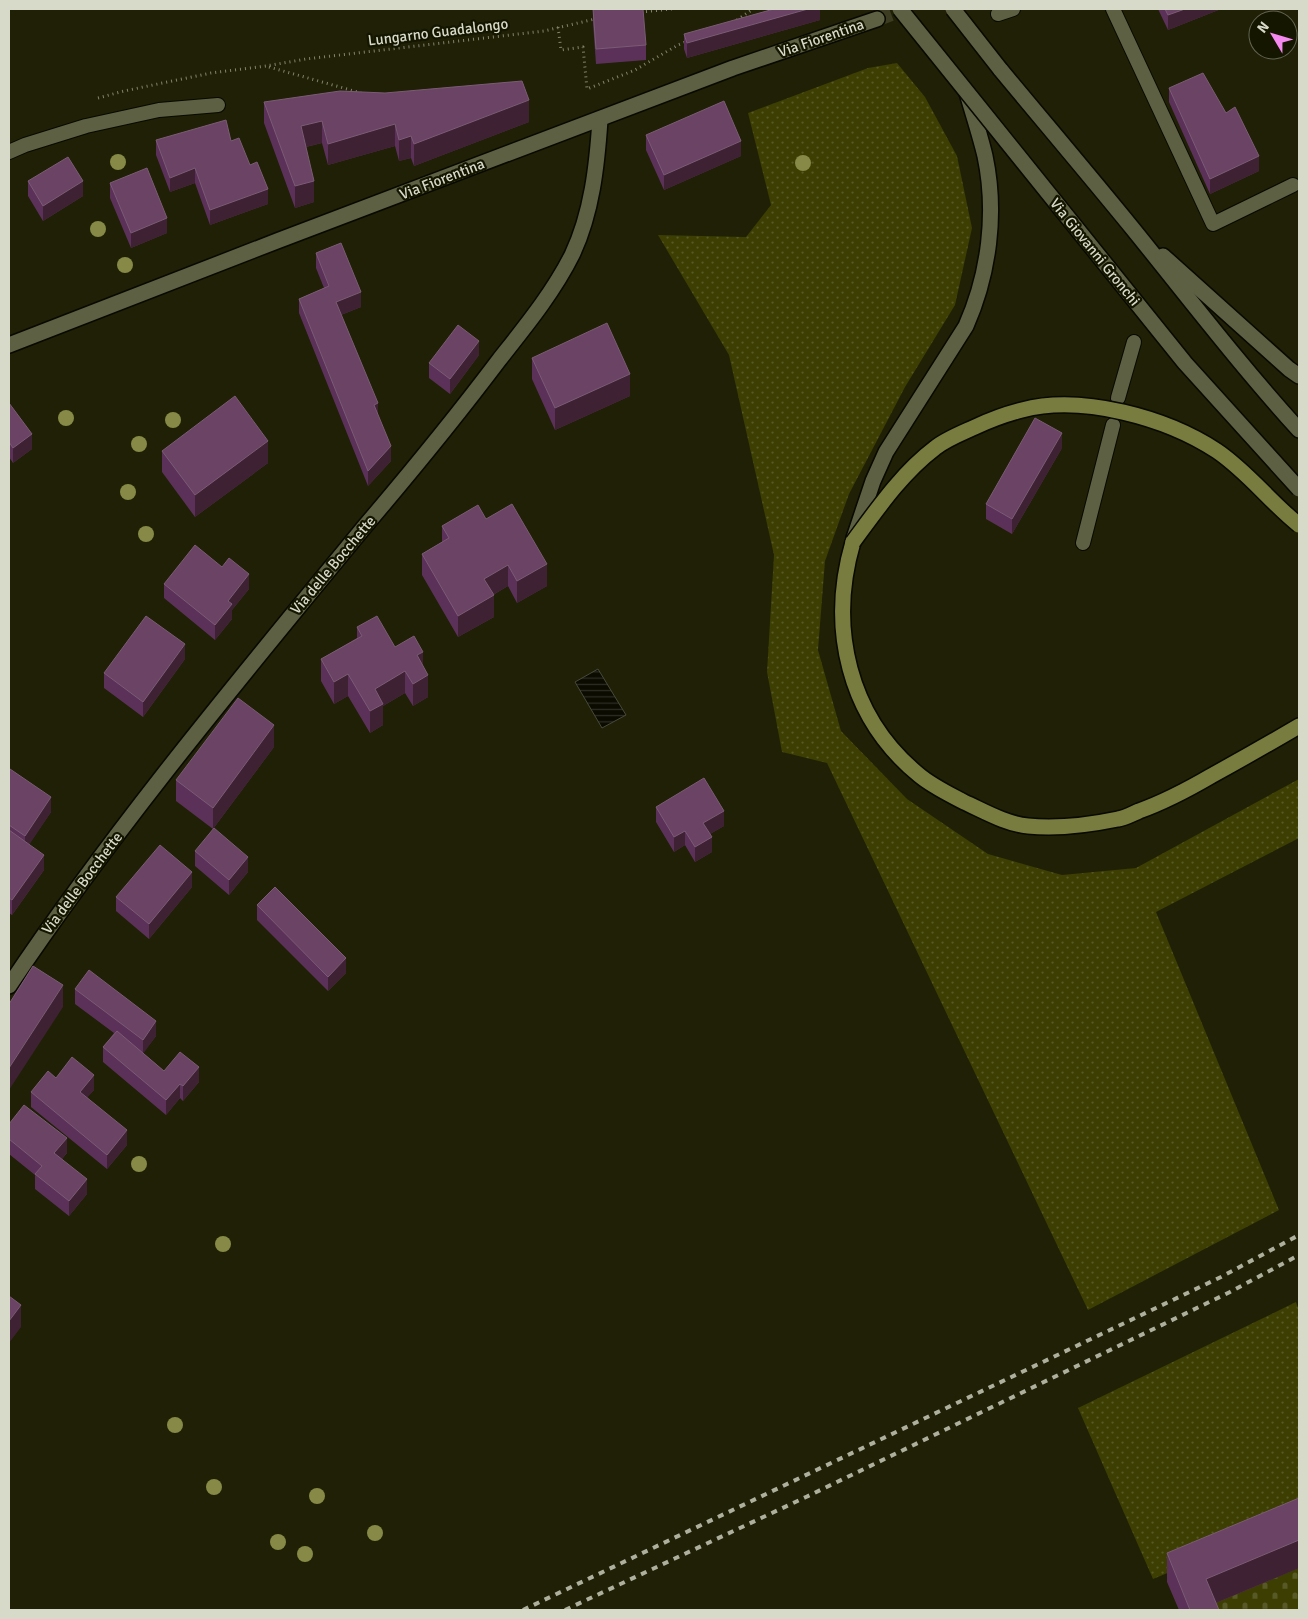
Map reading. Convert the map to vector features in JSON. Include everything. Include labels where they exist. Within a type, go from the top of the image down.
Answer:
[{"type":"main road","name":"Via Giovanni Gronchi","points":[[900,9],[1186,363],[1299,489]]},
{"type":"main road","points":[[952,9],[1132,228],[1210,327],[1299,430]]},
{"type":"main road","name":"Via Fiorentina","points":[[9,344],[733,68],[877,19]]},
{"type":"main road","points":[[967,93],[985,156],[988,180],[990,230],[985,268],[976,304],[966,326],[886,452],[872,481],[853,542],[843,590],[842,619],[851,673],[865,710],[890,746],[919,775],[957,798],[1002,819],[1026,826],[1077,825],[1121,819],[1180,794],[1299,726]]},
{"type":"main road","name":"Via delle Bocchette","points":[[9,986],[92,869],[207,718],[458,412],[534,315],[563,270],[580,235],[589,204],[595,172],[600,120]]},
{"type":"main road","points":[[1132,228],[1299,376]]},
{"type":"main road","points":[[853,542],[902,479],[936,446],[988,421],[1023,409],[1058,405],[1085,406],[1138,416],[1189,435],[1219,453],[1299,525]]},
{"type":"lane","points":[[998,14],[1013,9]]},
{"type":"lane","points":[[1113,9],[1213,224],[1293,186]]},
{"type":"lane","points":[[9,152],[25,145],[86,126],[159,110],[218,105]]},
{"type":"lane","points":[[1118,398],[1134,342]]},
{"type":"lane","points":[[1083,543],[1112,425]]},
{"type":"path","points":[[636,13],[672,9]]},
{"type":"path","points":[[731,25],[753,9]]},
{"type":"path","name":"Lungarno Guadalongo","points":[[369,95],[266,66],[306,59],[544,31],[601,18]]},
{"type":"path","points":[[558,28],[561,50],[583,47],[587,89],[635,70],[678,45],[696,38]]},
{"type":"green space","points":[[897,63],[925,97],[957,156],[972,228],[955,305],[905,387],[849,494],[825,561],[818,650],[841,731],[907,799],[988,854],[1062,875],[1136,868],[1299,779],[1299,838],[1156,912],[1279,1210],[1088,1310],[827,763],[782,752],[767,672],[774,555],[729,355],[658,235],[746,237],[771,205],[748,113],[868,68]]},
{"type":"green space","points":[[1296,1302],[1299,1311],[1299,1519],[1153,1579],[1078,1408]]},
{"type":"green space","points":[[1299,1526],[1299,1610],[1179,1610]]},
{"type":"shaded area","points":[[598,669],[626,715],[602,728],[575,682]]},
{"type":"building","points":[[593,9],[643,9],[646,45],[596,49]]},
{"type":"building","points":[[774,9],[808,9],[687,43],[684,34]]},
{"type":"building","points":[[1165,9],[1185,9],[1168,15]]},
{"type":"building","points":[[1203,73],[1226,113],[1235,107],[1259,156],[1210,179],[1169,88]]},
{"type":"building","points":[[522,81],[529,100],[414,144],[411,136],[399,140],[395,124],[328,144],[322,121],[301,126],[314,181],[295,186],[264,102],[340,91],[385,93]]},
{"type":"building","points":[[724,101],[741,141],[664,175],[646,135]]},
{"type":"building","points":[[226,120],[231,141],[239,138],[250,165],[257,162],[268,189],[210,210],[195,168],[170,178],[156,140]]},
{"type":"building","points":[[68,157],[83,181],[43,206],[28,181]]},
{"type":"building","points":[[147,168],[167,218],[131,233],[110,183]]},
{"type":"building","points":[[341,243],[361,292],[336,302],[378,403],[374,405],[391,446],[368,471],[299,299],[329,286],[316,253]]},
{"type":"building","points":[[607,323],[630,374],[555,408],[532,358]]},
{"type":"building","points":[[458,325],[479,341],[450,379],[429,363]]},
{"type":"building","points":[[235,396],[268,441],[195,495],[162,451]]},
{"type":"building","points":[[9,403],[32,434],[13,448],[9,442]]},
{"type":"building","points":[[1035,418],[1062,433],[1012,519],[986,504]]},
{"type":"building","points":[[512,504],[547,564],[517,581],[508,565],[484,579],[494,595],[458,616],[422,554],[449,538],[442,526],[478,505],[486,519]]},
{"type":"building","points":[[195,545],[222,567],[229,558],[249,574],[228,601],[232,604],[215,625],[164,584]]},
{"type":"building","points":[[146,616],[185,644],[143,702],[104,673]]},
{"type":"building","points":[[377,616],[395,647],[414,636],[423,652],[417,655],[428,675],[413,684],[405,671],[375,689],[383,704],[370,711],[348,674],[334,682],[321,659],[362,636],[357,627]]},
{"type":"building","points":[[238,698],[274,725],[213,808],[176,780]]},
{"type":"building","points":[[10,769],[51,797],[25,836],[9,825]]},
{"type":"building","points":[[704,778],[724,811],[703,823],[712,837],[695,847],[685,831],[674,837],[656,807]]},
{"type":"building","points":[[214,828],[248,857],[229,880],[195,851]]},
{"type":"building","points":[[9,830],[44,855],[12,900],[9,898]]},
{"type":"building","points":[[160,845],[192,872],[149,924],[116,897]]},
{"type":"building","points":[[275,887],[346,958],[328,977],[257,905]]},
{"type":"building","points":[[33,966],[63,985],[9,1068],[9,1004]]},
{"type":"building","points":[[89,970],[156,1021],[143,1040],[75,989]]},
{"type":"building","points":[[117,1031],[164,1071],[180,1052],[199,1067],[183,1086],[180,1084],[166,1100],[103,1047]]},
{"type":"building","points":[[72,1057],[94,1075],[80,1092],[127,1130],[107,1155],[31,1092],[48,1071],[56,1078]]},
{"type":"building","points":[[24,1105],[67,1138],[54,1153],[87,1179],[69,1201],[35,1174],[42,1166],[9,1139],[9,1124]]},
{"type":"building","points":[[9,1296],[21,1305],[9,1321]]},
{"type":"building","points":[[1299,1498],[1299,1540],[1206,1579],[1219,1610],[1190,1610],[1167,1553]]},
{"type":"tunnel","points":[[877,19],[904,9]]},
{"type":"railway","points":[[523,1610],[1221,1277],[1299,1235]]},
{"type":"railway","points":[[565,1610],[806,1497],[1230,1292],[1299,1255]]}]
